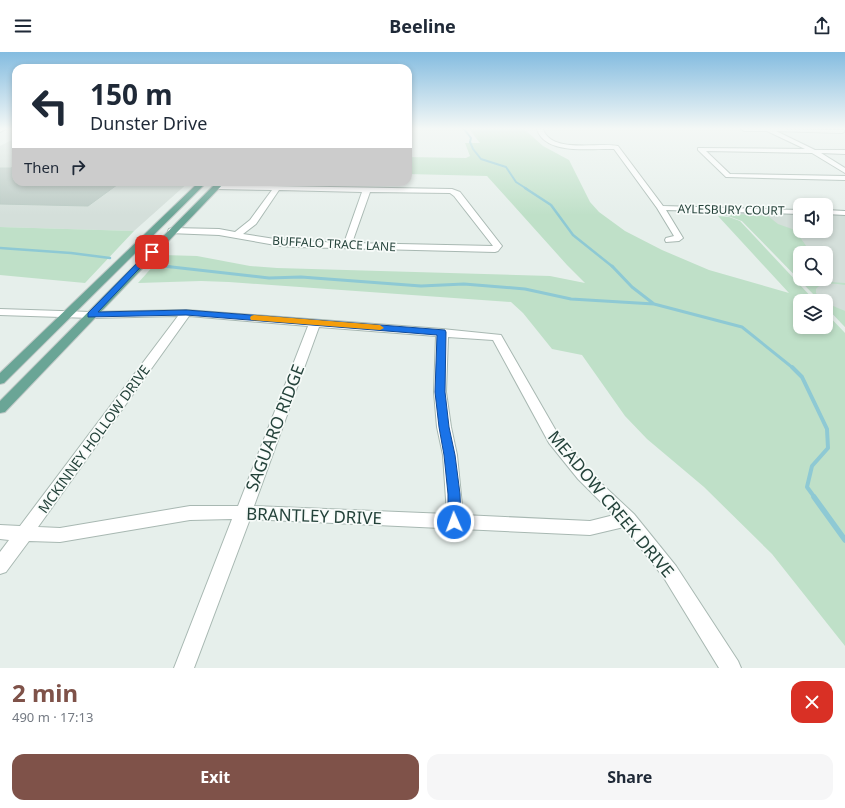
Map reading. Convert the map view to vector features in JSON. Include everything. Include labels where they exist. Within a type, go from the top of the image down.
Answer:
[{"type":"main road","points":[[0,380],[199,186]]},
{"type":"main road","points":[[0,409],[217,186]]},
{"type":"main road","points":[[154,230],[172,231]]},
{"type":"street","points":[[624,158],[661,208],[679,238],[669,240]]},
{"type":"street","points":[[709,158],[728,176],[845,178]]},
{"type":"street","points":[[824,158],[845,171]]},
{"type":"street","points":[[248,186],[277,188],[367,189],[347,245]]},
{"type":"street","points":[[238,234],[253,222],[277,188]]},
{"type":"street","name":"BUFFALO TRACE LANE","points":[[172,231],[238,234],[281,243],[497,248],[497,244],[457,194],[452,191],[367,189]]},
{"type":"street","name":"AYLESBURY COURT","points":[[661,208],[793,212]]},
{"type":"street","points":[[833,212],[845,213]]},
{"type":"street","points":[[0,312],[67,315],[186,313],[442,332],[440,392],[444,427],[450,455],[454,494],[454,522]]},
{"type":"street","name":"MCKINNEY HOLLOW DRIVE","points":[[0,566],[186,313]]},
{"type":"street","name":"SAGUARO RIDGE","points":[[184,668],[315,323]]},
{"type":"street","name":"MEADOW CREEK DRIVE","points":[[442,332],[497,337],[554,439],[583,475],[628,519],[670,572],[731,668]]},
{"type":"street","name":"BRANTLEY DRIVE","points":[[0,532],[60,535],[190,513],[243,512],[590,528],[628,519]]},
{"type":"shaded area","points":[[0,158],[12,158],[12,186],[185,186],[134,231],[0,227]]},
{"type":"shaded area","points":[[715,212],[793,214],[793,238],[833,238],[833,215],[845,215],[845,327],[833,314],[833,294],[813,294],[805,286],[833,286],[833,246],[793,246],[793,273],[742,221]]},
{"type":"green space","points":[[412,158],[565,158],[569,160],[590,202],[599,212],[625,231],[662,250],[709,270],[789,293],[718,216],[729,217],[740,221],[793,278],[793,286],[801,286],[808,294],[793,294],[793,334],[833,334],[833,320],[845,333],[845,646],[772,554],[704,487],[647,439],[625,416],[582,355],[552,349],[523,313],[511,302],[229,282],[201,281],[138,283],[163,255],[197,256],[250,266],[277,268],[550,276],[585,283],[487,176],[412,174]]},
{"type":"green space","points":[[721,213],[768,216],[778,224],[793,229],[793,238],[801,238],[806,246],[793,246],[793,273],[742,221]]},
{"type":"green space","points":[[0,227],[134,231],[85,283],[0,275]]},
{"type":"green space","points":[[833,282],[845,283],[845,285],[833,284]]},
{"type":"green space","points":[[805,286],[819,286],[816,289],[817,294],[813,294]]},
{"type":"green space","points":[[833,306],[845,311],[845,327],[833,314]]},
{"type":"building","points":[[0,168],[11,168],[12,186],[116,186],[88,206],[0,204]]},
{"type":"waterway","points":[[480,158],[506,167],[516,182],[527,189]]},
{"type":"waterway","points":[[525,188],[551,205],[573,235],[613,267]]},
{"type":"waterway","points":[[0,248],[71,253],[110,258]]},
{"type":"waterway","points":[[156,265],[166,266]]},
{"type":"waterway","points":[[166,266],[269,278],[301,277],[421,286],[464,284],[525,289],[571,299],[654,304]]},
{"type":"waterway","points":[[166,266],[171,267]]},
{"type":"waterway","points":[[613,267],[632,287],[654,304]]},
{"type":"waterway","points":[[654,304],[742,327],[793,368]]},
{"type":"waterway","points":[[793,368],[802,377],[827,429],[828,448],[812,466],[807,487],[815,498]]},
{"type":"waterway","points":[[814,497],[845,540]]},
{"type":"slow traffic","points":[[254,318],[380,328]]},
{"type":"route","points":[[152,252],[91,315],[186,313],[442,332],[440,392],[444,427],[450,455],[454,494],[454,522]]}]
